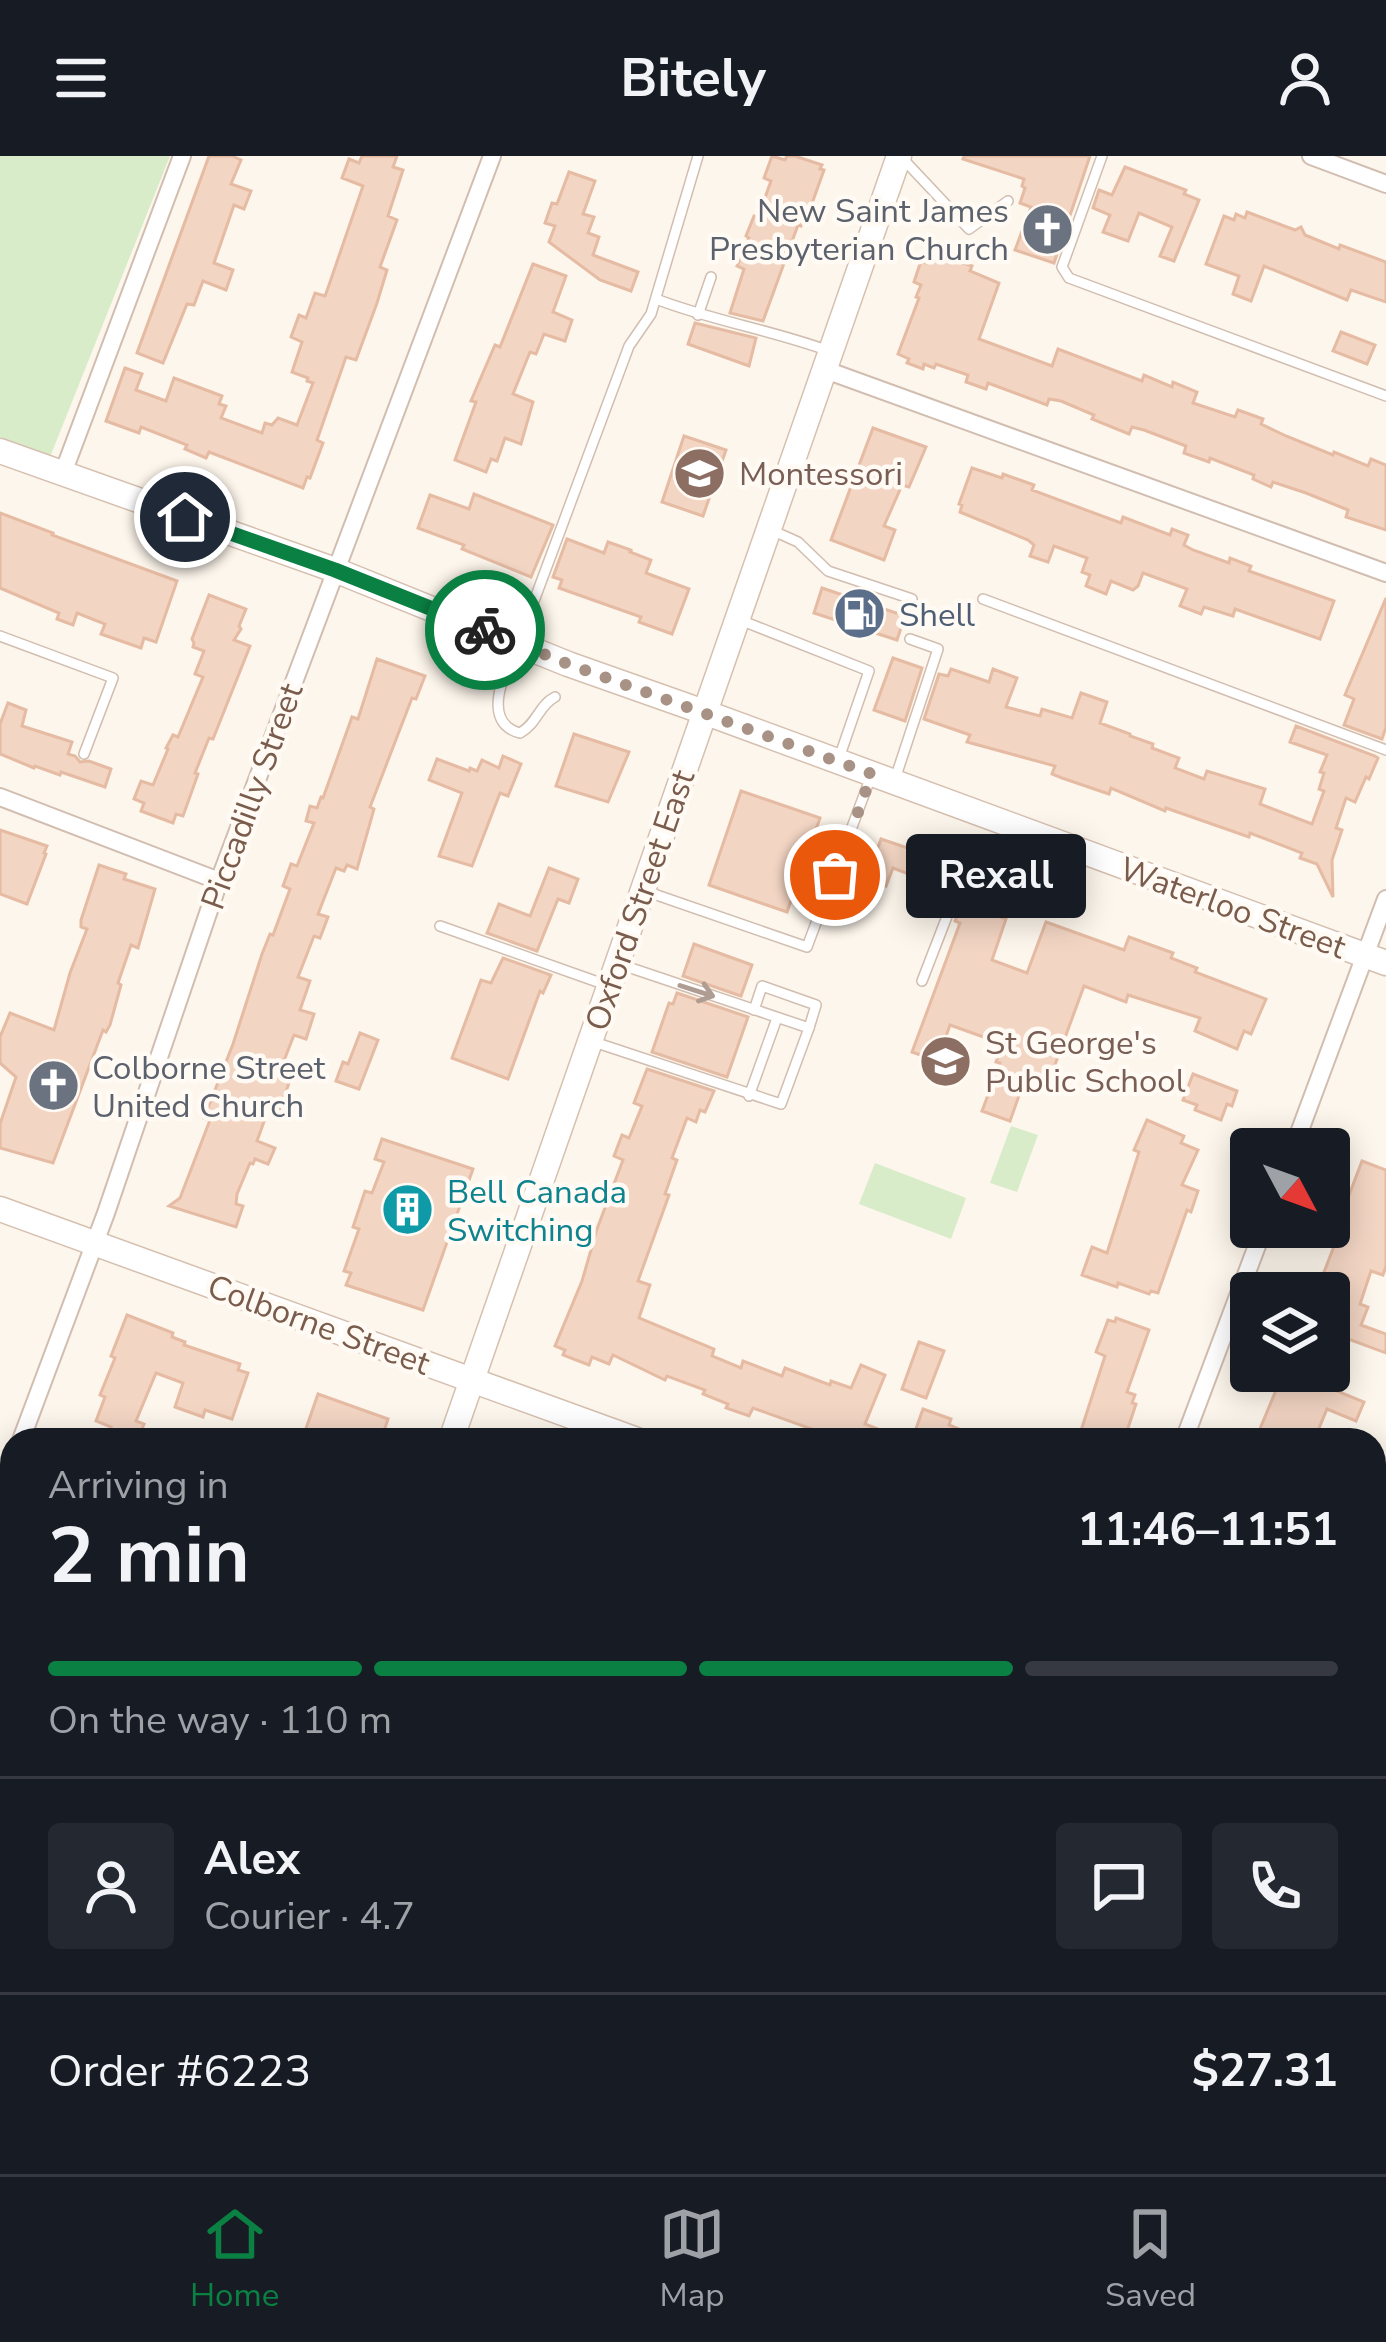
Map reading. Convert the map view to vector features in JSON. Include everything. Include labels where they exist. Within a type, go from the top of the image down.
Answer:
[{"type":"street","points":[[63,473],[182,156]]},
{"type":"street","name":"Piccadilly Street","points":[[25,1428],[219,881],[492,156]]},
{"type":"street","name":"Oxford Street East","points":[[455,1428],[900,156]]},
{"type":"street","points":[[1311,156],[1386,184]]},
{"type":"street","points":[[826,360],[1386,573]]},
{"type":"street","name":"Waterloo Street","points":[[0,451],[335,570],[518,644],[1376,960]]},
{"type":"street","points":[[0,797],[219,881]]},
{"type":"street","points":[[1302,1128],[1376,960],[1386,899]]},
{"type":"street","name":"Colborne Street","points":[[0,1209],[603,1428]]},
{"type":"street","points":[[1189,1428],[1256,1248]]},
{"type":"lane","points":[[555,698],[545,702],[531,727],[520,733],[508,730],[501,721],[498,707],[505,671],[629,346],[651,314],[698,156]]},
{"type":"lane","points":[[900,156],[969,229],[1008,201]]},
{"type":"lane","points":[[1102,156],[1062,268],[1069,278],[1386,396]]},
{"type":"lane","points":[[698,315],[711,278]]},
{"type":"lane","points":[[656,299],[698,315],[792,337],[826,360]]},
{"type":"lane","points":[[767,529],[798,542],[828,571],[912,599]]},
{"type":"lane","points":[[982,599],[1386,750]]},
{"type":"lane","points":[[736,619],[869,671],[838,761]]},
{"type":"lane","points":[[0,636],[113,677],[83,754]]},
{"type":"lane","points":[[643,890],[808,947],[938,650],[910,639]]},
{"type":"lane","points":[[922,981],[958,888],[971,874]]},
{"type":"lane","points":[[440,926],[809,1028]]},
{"type":"lane","points":[[590,1041],[781,1104],[817,1006],[762,986],[754,1010]]},
{"type":"lane","points":[[749,1096],[777,1018]]},
{"type":"green space","points":[[0,156],[170,156],[50,457],[0,437]]},
{"type":"green space","points":[[1011,1126],[1038,1135],[1017,1192],[990,1183]]},
{"type":"green space","points":[[875,1163],[966,1198],[951,1239],[859,1204]]},
{"type":"building","points":[[209,156],[241,160],[231,184],[251,191],[244,209],[234,205],[214,263],[233,270],[226,290],[203,281],[194,305],[187,304],[163,363],[137,353]]},
{"type":"building","points":[[362,156],[397,156],[393,167],[403,170],[388,216],[397,220],[380,267],[387,270],[377,303],[356,360],[346,357],[317,440],[323,443],[303,488],[209,452],[206,458],[141,427],[139,433],[106,421],[125,368],[142,374],[136,390],[166,401],[174,378],[222,396],[219,404],[226,406],[221,418],[262,433],[265,423],[272,425],[278,418],[297,425],[313,383],[292,372],[302,342],[291,337],[299,315],[306,318],[315,293],[325,296],[363,186],[342,178],[349,159],[359,163]]},
{"type":"building","points":[[772,156],[785,160],[795,156],[822,165],[824,170],[763,321],[730,313],[744,269],[737,266],[746,236],[771,181],[764,178]]},
{"type":"building","name":"New Saint James Presbyterian Church","points":[[964,156],[1090,156],[1054,263],[1015,250],[1031,207],[1020,203],[1024,179]]},
{"type":"building","points":[[1125,167],[1186,190],[1184,194],[1199,200],[1174,261],[1160,256],[1172,227],[1139,213],[1128,241],[1103,232],[1110,215],[1093,208],[1099,190],[1112,195]]},
{"type":"building","points":[[569,172],[595,181],[583,214],[594,217],[588,233],[599,237],[593,255],[638,272],[631,291],[600,280],[549,242],[555,226],[545,223]]},
{"type":"building","points":[[1247,212],[1295,230],[1301,227],[1305,235],[1339,249],[1340,245],[1386,262],[1386,302],[1351,290],[1347,300],[1264,266],[1251,301],[1233,294],[1239,276],[1206,264],[1224,216],[1234,220],[1236,214],[1245,218]]},
{"type":"building","points":[[931,252],[972,266],[970,271],[999,283],[979,339],[1052,366],[1058,349],[1142,381],[1144,375],[1172,387],[1173,382],[1197,392],[1193,403],[1235,417],[1238,410],[1333,455],[1368,466],[1371,459],[1386,465],[1386,530],[1346,517],[1348,510],[1306,493],[1273,482],[1271,487],[1253,479],[1254,475],[1184,453],[1186,446],[1144,430],[1132,427],[1129,434],[1061,401],[1049,399],[1047,405],[988,383],[986,389],[966,382],[968,375],[936,364],[934,368],[924,364],[923,369],[907,363],[909,359],[898,354],[919,298],[921,285],[914,282],[921,261],[927,263]]},
{"type":"building","points":[[533,264],[566,276],[553,312],[572,320],[565,341],[544,334],[536,354],[530,352],[513,394],[533,402],[521,444],[505,438],[497,461],[491,459],[486,472],[455,460],[476,402],[471,401],[495,345],[500,347]]},
{"type":"building","points":[[695,323],[756,338],[749,366],[688,344]]},
{"type":"building","points":[[1341,332],[1375,345],[1367,364],[1333,351]]},
{"type":"building","points":[[873,428],[926,447],[909,487],[902,485],[884,526],[895,530],[884,560],[831,540]]},
{"type":"building","points":[[684,436],[726,450],[703,516],[662,502]]},
{"type":"building","points":[[972,468],[1034,485],[1032,490],[1121,523],[1123,517],[1170,535],[1172,529],[1188,535],[1184,545],[1193,550],[1229,563],[1230,558],[1251,566],[1249,571],[1334,601],[1320,639],[1235,609],[1233,616],[1204,607],[1201,614],[1180,606],[1187,589],[1143,573],[1133,590],[1111,581],[1106,594],[1086,586],[1090,575],[1082,572],[1087,558],[1054,546],[1048,562],[1030,556],[1034,545],[1028,540],[960,512]]},
{"type":"building","points":[[474,494],[553,525],[531,577],[418,528],[430,495],[469,509]]},
{"type":"building","points":[[0,513],[177,581],[156,642],[144,638],[141,648],[101,634],[105,624],[77,613],[73,625],[57,619],[59,613],[0,588]]},
{"type":"building","points":[[567,539],[604,553],[608,542],[631,550],[651,560],[646,573],[689,589],[672,634],[639,622],[641,617],[559,588],[562,580],[553,577]]},
{"type":"building","name":"Shell","points":[[822,588],[905,616],[897,640],[814,613]]},
{"type":"building","points":[[209,595],[246,609],[234,640],[250,646],[195,773],[183,816],[176,814],[173,823],[141,811],[144,803],[134,799],[141,781],[153,785],[166,748],[173,735],[178,737],[203,677],[195,674],[204,651],[193,647],[192,639]]},
{"type":"building","points":[[1386,598],[1386,727],[1382,739],[1344,725],[1354,699],[1345,695]]},
{"type":"building","points":[[893,658],[922,668],[905,721],[874,710]]},
{"type":"building","points":[[377,659],[425,676],[370,807],[374,809],[357,869],[336,868],[318,914],[328,917],[320,938],[314,936],[298,977],[310,981],[300,1010],[314,1014],[306,1039],[294,1035],[278,1076],[290,1080],[280,1109],[270,1105],[257,1141],[275,1148],[268,1164],[255,1159],[250,1163],[237,1194],[236,1204],[243,1206],[236,1227],[169,1206],[180,1198],[210,1120],[204,1118],[290,889],[283,886],[291,864],[297,866],[314,823],[306,821],[310,806],[317,808],[323,798],[352,717],[358,719]]},
{"type":"building","points":[[951,669],[989,682],[993,669],[1017,678],[1006,707],[1040,716],[1042,709],[1072,718],[1081,693],[1107,702],[1100,723],[1179,758],[1175,768],[1204,779],[1207,771],[1265,789],[1260,804],[1312,824],[1324,791],[1319,789],[1324,773],[1320,772],[1327,755],[1290,742],[1296,726],[1375,756],[1369,779],[1366,777],[1355,802],[1346,798],[1336,828],[1342,830],[1332,860],[1333,897],[1317,864],[1300,858],[1302,853],[1250,833],[1249,837],[1165,811],[1111,788],[1109,794],[1062,778],[1052,774],[1055,766],[967,742],[970,735],[924,719],[939,674],[948,676]]},
{"type":"building","points":[[8,703],[26,710],[22,726],[72,742],[68,754],[80,762],[111,769],[105,787],[0,754],[0,724]]},
{"type":"building","points":[[574,734],[629,752],[608,802],[556,786]]},
{"type":"building","points":[[503,756],[521,764],[508,796],[500,793],[472,866],[439,856],[462,793],[429,780],[437,759],[477,771],[482,760],[499,768]]},
{"type":"building","points":[[741,791],[820,818],[787,912],[709,885]]},
{"type":"building","points":[[0,830],[47,846],[27,904],[0,894]]},
{"type":"building","points":[[881,839],[954,867],[938,915],[912,906],[922,879],[893,868],[886,886],[868,879],[872,868],[866,866]]},
{"type":"building","points":[[99,865],[155,889],[138,948],[131,945],[118,983],[110,1025],[103,1030],[53,1163],[0,1148],[0,1124],[16,1077],[0,1063],[0,1037],[10,1013],[54,1030],[87,929],[81,927],[81,920]]},
{"type":"building","points":[[549,868],[578,879],[569,903],[558,899],[537,951],[487,933],[499,904],[530,916]]},
{"type":"building","points":[[962,903],[1006,919],[992,960],[1027,973],[1046,922],[1124,950],[1129,937],[1173,953],[1171,958],[1197,968],[1195,972],[1266,999],[1251,1034],[1244,1031],[1237,1049],[1195,1031],[1200,1018],[1128,995],[1126,1002],[1084,986],[1049,1081],[1027,1073],[1010,1121],[982,1111],[1003,1044],[950,1025],[937,1061],[912,1052],[960,923],[955,921]]},
{"type":"building","points":[[694,944],[752,965],[741,996],[683,976]]},
{"type":"building","points":[[503,958],[551,975],[543,993],[540,991],[508,1079],[452,1058],[481,980],[491,983]]},
{"type":"building","points":[[677,993],[748,1017],[727,1077],[652,1052]]},
{"type":"building","points":[[360,1033],[378,1040],[359,1089],[336,1081]]},
{"type":"building","points":[[647,1069],[714,1091],[696,1122],[687,1118],[672,1158],[677,1160],[665,1194],[669,1195],[638,1281],[650,1285],[639,1318],[714,1349],[712,1356],[741,1368],[743,1361],[782,1376],[785,1368],[851,1388],[861,1365],[885,1375],[865,1424],[875,1428],[809,1428],[753,1408],[749,1416],[726,1408],[728,1404],[703,1394],[705,1390],[667,1376],[665,1380],[613,1355],[609,1364],[592,1357],[589,1365],[563,1355],[565,1350],[555,1346],[623,1160],[614,1156],[622,1135],[629,1138],[642,1106],[634,1103]]},
{"type":"building","points":[[1193,1074],[1237,1091],[1221,1120],[1183,1100]]},
{"type":"building","points":[[1147,1120],[1184,1136],[1181,1143],[1198,1150],[1182,1185],[1198,1191],[1191,1212],[1187,1210],[1158,1293],[1149,1294],[1082,1275],[1092,1247],[1107,1253],[1139,1152],[1134,1150]]},
{"type":"building","name":"Bell Canada Switching","points":[[382,1139],[473,1169],[423,1310],[346,1285],[351,1273],[344,1271],[359,1229],[353,1227],[365,1191],[372,1193],[384,1162],[375,1159]]},
{"type":"building","points":[[1362,1161],[1386,1170],[1386,1266],[1383,1275],[1371,1271],[1360,1304],[1368,1307],[1361,1325],[1386,1334],[1386,1353],[1350,1340],[1350,1272],[1324,1272],[1333,1248],[1350,1248],[1350,1193]]},
{"type":"building","points":[[127,1315],[173,1333],[184,1345],[240,1364],[238,1370],[248,1373],[232,1419],[205,1410],[203,1417],[175,1407],[183,1383],[156,1373],[136,1421],[144,1424],[142,1428],[110,1428],[96,1421],[105,1397],[100,1395],[115,1358],[111,1356]]},
{"type":"building","points":[[1116,1318],[1149,1330],[1127,1392],[1135,1395],[1132,1403],[1136,1404],[1128,1428],[1082,1428],[1105,1356],[1096,1352],[1108,1320],[1115,1322]]},
{"type":"building","points":[[919,1342],[944,1351],[926,1398],[902,1389]]},
{"type":"building","points":[[1275,1392],[1340,1392],[1364,1402],[1356,1421],[1327,1409],[1319,1428],[1260,1428]]},
{"type":"building","points":[[318,1394],[388,1419],[385,1428],[306,1428]]},
{"type":"building","points":[[923,1409],[951,1419],[949,1425],[956,1428],[916,1428]]},
{"type":"way so far","points":[[485,630],[872,774],[835,875]]},
{"type":"place","name":"New Saint James Presbyterian Church","points":[[1048,229]]},
{"type":"place","name":"Montessori","points":[[700,473]]},
{"type":"place","name":"Shell","points":[[860,614]]},
{"type":"place","name":"Rexall","points":[[835,875]]},
{"type":"place","name":"St George's Public School","points":[[946,1061]]},
{"type":"place","name":"Colborne Street United Church","points":[[53,1086]]},
{"type":"place","name":"Bell Canada Switching","points":[[408,1210]]},
{"type":"route","points":[[185,517],[485,630]]}]
